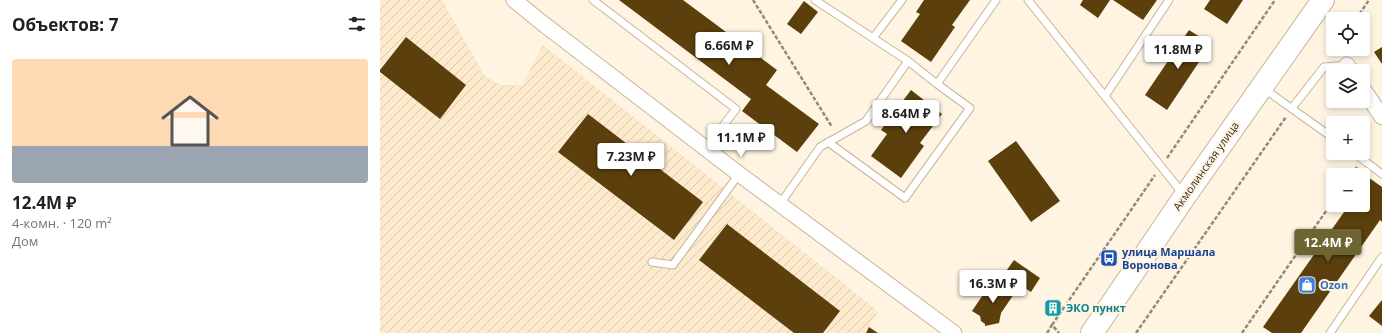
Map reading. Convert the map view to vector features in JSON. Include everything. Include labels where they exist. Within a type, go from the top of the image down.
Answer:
[{"type":"main road","name":"Акмолинская улица","points":[[1092,333],[1185,196],[1323,0]]},
{"type":"street","points":[[514,0],[540,22],[740,174],[954,333]]},
{"type":"street","points":[[1370,99],[1382,117]]},
{"type":"lane","points":[[593,0],[736,109],[706,148]]},
{"type":"lane","points":[[815,0],[908,61],[936,84],[970,108],[905,198],[828,142]]},
{"type":"lane","points":[[872,38],[902,0]]},
{"type":"lane","points":[[936,84],[996,0]]},
{"type":"lane","points":[[1028,0],[1185,196]]},
{"type":"lane","points":[[1105,96],[1169,0]]},
{"type":"lane","points":[[780,204],[820,147],[866,121],[908,61]]},
{"type":"lane","points":[[1292,108],[1324,67],[1326,67]]},
{"type":"lane","points":[[1262,87],[1326,133]]},
{"type":"lane","points":[[1363,160],[1382,174]]},
{"type":"lane","points":[[652,262],[673,265],[740,174]]},
{"type":"lane","points":[[1330,333],[1382,257]]},
{"type":"path","points":[[753,0],[838,136]]},
{"type":"path","points":[[1361,12],[1369,0]]},
{"type":"path","points":[[1136,333],[1292,108]]},
{"type":"path","points":[[1242,333],[1326,211]]},
{"type":"path","points":[[1047,333],[1052,325],[1059,333]]},
{"type":"shaded area","points":[[380,0],[442,0],[484,75],[500,85],[522,85],[543,45],[878,311],[866,333],[380,333]]},
{"type":"building","points":[[619,0],[683,0],[777,70],[766,85],[819,124],[797,152],[742,111],[751,99]]},
{"type":"building","points":[[924,0],[970,0],[952,25],[955,27],[931,62],[901,41],[920,14],[916,12]]},
{"type":"building","points":[[1083,0],[1110,0],[1098,18],[1080,5]]},
{"type":"building","points":[[1113,0],[1157,0],[1143,20]]},
{"type":"building","points":[[1210,0],[1243,0],[1227,24],[1204,9]]},
{"type":"building","points":[[804,1],[818,12],[801,34],[787,24]]},
{"type":"building","points":[[1189,30],[1211,44],[1167,110],[1145,95]]},
{"type":"building","points":[[406,37],[466,85],[440,119],[380,72]]},
{"type":"building","points":[[1382,47],[1382,64],[1374,52]]},
{"type":"building","points":[[911,90],[942,114],[920,143],[924,146],[901,178],[871,156],[887,134],[881,130]]},
{"type":"building","points":[[588,114],[703,202],[674,240],[558,152]]},
{"type":"building","points":[[1016,141],[1060,201],[1031,222],[988,161]]},
{"type":"building","points":[[1370,178],[1382,187],[1382,222],[1380,220],[1301,333],[1272,333],[1263,327],[1344,212],[1370,212]]},
{"type":"building","points":[[727,224],[840,311],[823,333],[794,333],[699,260]]},
{"type":"building","points":[[1014,260],[1040,278],[1031,292],[1004,274]]},
{"type":"building","points":[[993,280],[1014,294],[1001,313],[999,323],[985,326],[985,324],[981,321],[980,316],[972,311]]},
{"type":"building","points":[[1382,300],[1382,326],[1369,316]]},
{"type":"building","name":"ЭКО пункт","points":[[1055,301],[1059,303],[1051,316],[1047,313]]},
{"type":"building","points":[[869,327],[878,333],[866,333]]},
{"type":"place","name":"улица Маршала Воронова","points":[[1109,258]]},
{"type":"place","name":"Ozon","points":[[1307,285]]},
{"type":"place","name":"ЭКО пункт","points":[[1053,308]]}]
